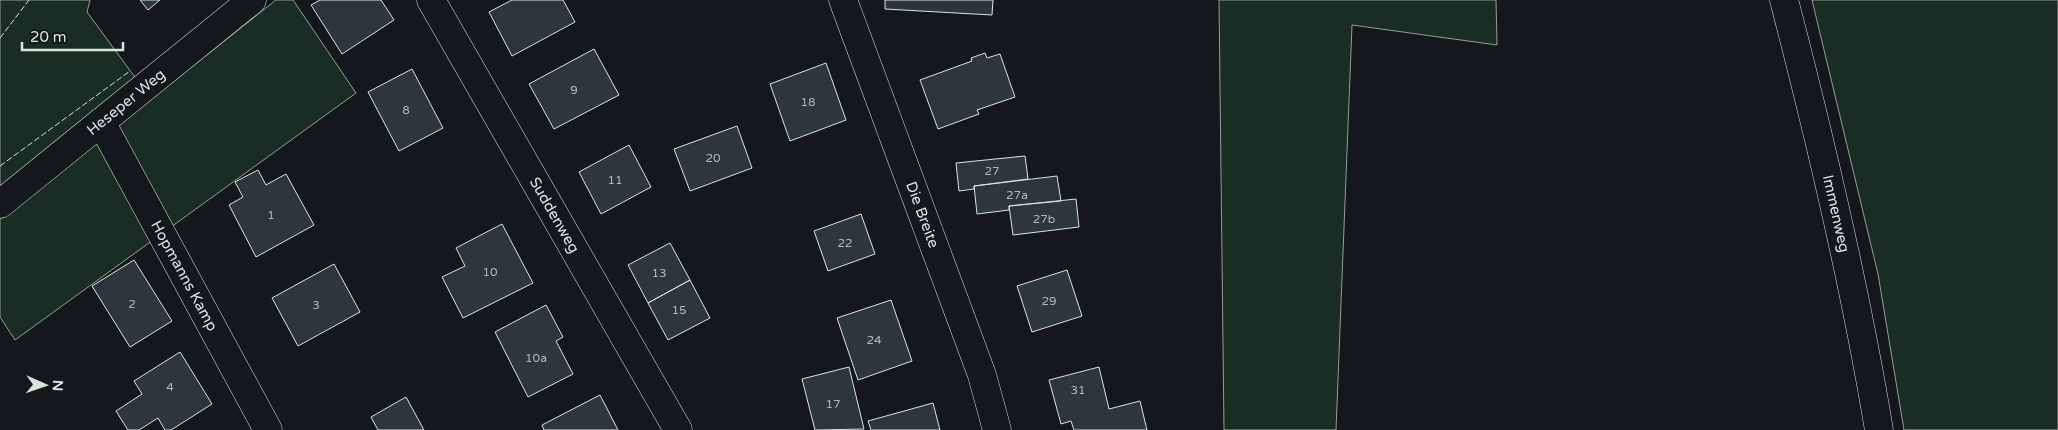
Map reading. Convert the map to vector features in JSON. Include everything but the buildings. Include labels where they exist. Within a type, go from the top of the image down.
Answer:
[{"type":"street","name":"Heseper Weg","points":[[0,204],[252,0]]},
{"type":"street","name":"Suddenweg","points":[[431,0],[678,430]]},
{"type":"street","name":"Die Breite","points":[[843,0],[982,375],[997,430]]},
{"type":"street","name":"Immenweg","points":[[1784,0],[1828,174],[1868,360],[1879,430]]},
{"type":"street","name":"Hopmanns Kamp","points":[[101,122],[268,430]]},
{"type":"green space","points":[[0,0],[90,0],[87,12],[151,99],[276,0],[293,0],[356,93],[15,340],[0,317]]},
{"type":"green space","points":[[1219,0],[1496,0],[1497,45],[1352,25],[1336,430],[1224,430]]},
{"type":"green space","points":[[1812,0],[2058,0],[2058,430],[1904,430],[1878,274]]},
{"type":"fence","points":[[0,38],[29,0]]},
{"type":"fence","points":[[0,166],[130,71]]}]
